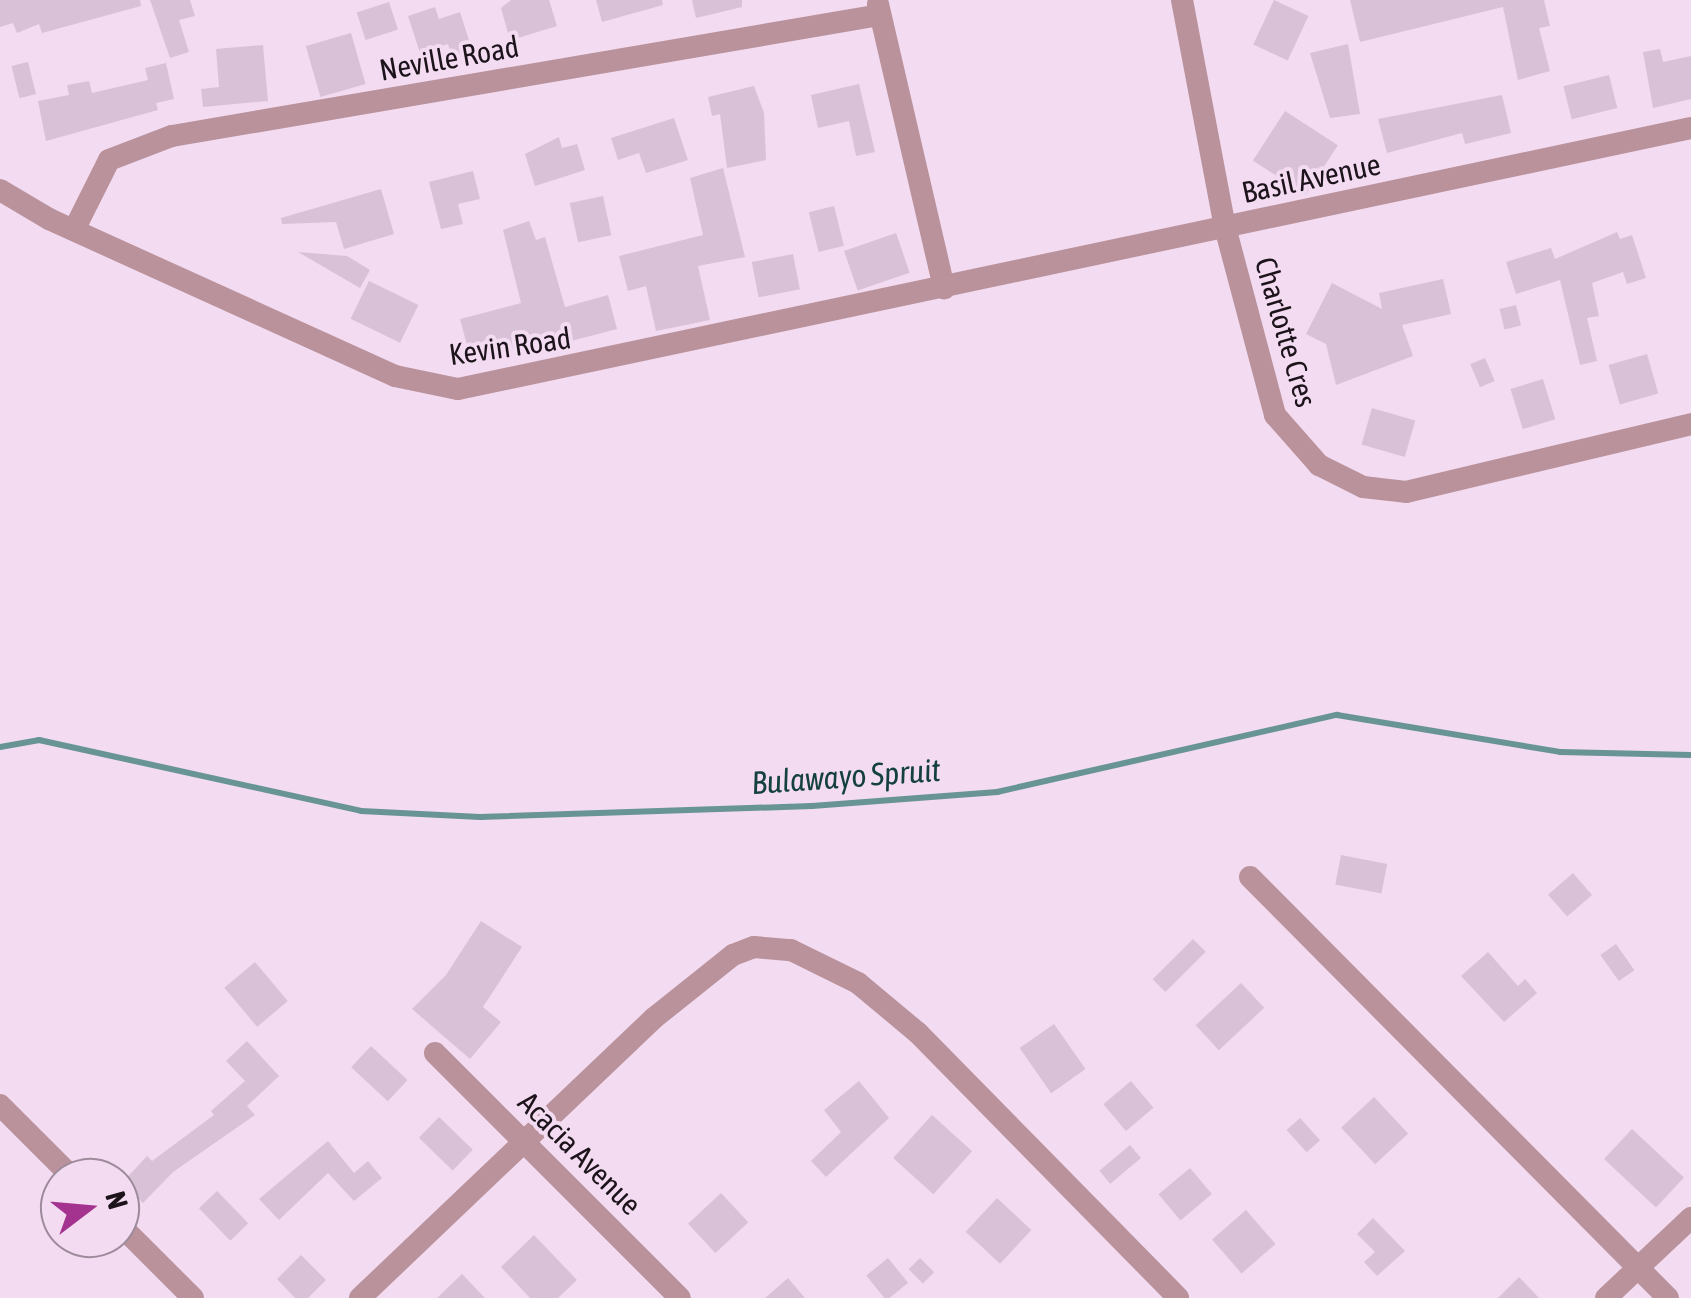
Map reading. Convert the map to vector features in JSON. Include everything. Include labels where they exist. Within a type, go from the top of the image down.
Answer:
[{"type":"street","name":"Charlotte Cres","points":[[1182,0],[1224,226],[1275,416],[1320,465],[1363,486],[1406,492],[1691,424]]},
{"type":"street","name":"Neville Road","points":[[74,230],[109,160],[172,136],[879,7]]},
{"type":"street","points":[[879,7],[944,288]]},
{"type":"street","name":"Basil Avenue","points":[[944,288],[1691,128]]},
{"type":"street","name":"Kevin Road","points":[[0,190],[74,230],[396,376],[458,389],[944,288]]},
{"type":"street","points":[[1250,877],[1668,1298]]},
{"type":"street","points":[[360,1298],[524,1138],[734,955],[754,947],[790,950],[858,983],[918,1033],[1178,1298]]},
{"type":"street","name":"Acacia Avenue","points":[[435,1053],[680,1298]]},
{"type":"street","points":[[0,1105],[53,1158]]},
{"type":"street","points":[[1606,1298],[1691,1218]]},
{"type":"street","points":[[140,1245],[193,1298]]},
{"type":"building","points":[[0,0],[140,0],[141,6],[42,33],[39,24],[17,33],[13,23],[0,27]]},
{"type":"building","points":[[150,0],[190,0],[195,16],[179,20],[189,52],[170,58]]},
{"type":"building","points":[[511,0],[549,0],[557,26],[518,38],[516,30],[508,33],[501,8]]},
{"type":"building","points":[[596,0],[662,0],[663,5],[602,22]]},
{"type":"building","points":[[692,0],[742,0],[742,7],[696,18]]},
{"type":"building","points":[[1274,0],[1308,16],[1288,60],[1253,44]]},
{"type":"building","points":[[1350,0],[1544,0],[1550,26],[1539,28],[1550,71],[1518,80],[1503,7],[1360,42]]},
{"type":"building","points":[[389,2],[398,30],[366,40],[357,13]]},
{"type":"building","points":[[435,7],[439,19],[460,12],[473,53],[453,59],[448,44],[420,53],[408,16]]},
{"type":"building","points":[[351,33],[366,84],[320,97],[306,46]]},
{"type":"building","points":[[1348,44],[1360,114],[1330,118],[1310,53]]},
{"type":"building","points":[[263,45],[268,101],[203,107],[201,89],[219,87],[216,49]]},
{"type":"building","points":[[1660,49],[1663,62],[1691,56],[1691,99],[1653,108],[1643,52]]},
{"type":"building","points":[[28,62],[36,94],[19,98],[12,66]]},
{"type":"building","points":[[166,63],[174,99],[156,103],[158,110],[46,141],[38,101],[69,95],[67,85],[89,81],[92,93],[148,80],[145,68]]},
{"type":"building","points":[[1609,75],[1617,108],[1572,119],[1563,86]]},
{"type":"building","points":[[859,84],[875,152],[856,156],[849,121],[818,128],[811,95]]},
{"type":"building","points":[[754,86],[764,113],[766,160],[727,168],[720,114],[712,116],[708,97]]},
{"type":"building","points":[[1502,95],[1511,133],[1465,144],[1462,133],[1387,153],[1378,119]]},
{"type":"building","points":[[1285,111],[1338,145],[1306,195],[1253,160]]},
{"type":"building","points":[[674,118],[688,160],[646,173],[639,153],[618,160],[611,138]]},
{"type":"building","points":[[559,137],[562,148],[577,144],[585,170],[535,186],[525,154]]},
{"type":"building","points":[[723,168],[745,257],[698,266],[710,320],[656,331],[646,286],[628,291],[619,256],[703,235],[690,178]]},
{"type":"building","points":[[473,171],[480,199],[458,204],[463,224],[441,229],[429,182]]},
{"type":"building","points":[[381,189],[394,234],[344,249],[336,222],[282,224],[281,218]]},
{"type":"building","points":[[603,196],[611,235],[578,242],[570,203]]},
{"type":"building","points":[[834,206],[844,246],[819,252],[809,212]]},
{"type":"building","points":[[529,221],[536,240],[545,237],[565,307],[608,295],[617,329],[571,341],[569,333],[471,360],[460,319],[521,303],[503,230]]},
{"type":"building","points":[[1617,232],[1620,239],[1632,235],[1646,278],[1627,284],[1623,272],[1592,283],[1599,316],[1587,318],[1597,361],[1580,365],[1560,280],[1516,294],[1506,262],[1551,248],[1555,259]]},
{"type":"building","points":[[896,233],[910,273],[858,291],[844,251]]},
{"type":"building","points":[[298,252],[347,256],[370,270],[360,288]]},
{"type":"building","points":[[793,254],[800,289],[759,297],[752,262]]},
{"type":"building","points":[[1443,279],[1451,314],[1402,325],[1413,356],[1336,385],[1326,344],[1306,334],[1332,283],[1382,309],[1379,293]]},
{"type":"building","points":[[369,281],[418,305],[400,343],[351,319]]},
{"type":"building","points":[[1516,305],[1521,325],[1505,329],[1500,309]]},
{"type":"building","points":[[1647,354],[1658,393],[1620,404],[1609,365]]},
{"type":"building","points":[[1485,358],[1495,381],[1480,387],[1470,364]]},
{"type":"building","points":[[1543,379],[1555,419],[1523,429],[1510,389]]},
{"type":"building","points":[[1372,408],[1415,420],[1405,457],[1362,445]]},
{"type":"building","points":[[1341,855],[1387,864],[1381,893],[1335,884]]},
{"type":"building","points":[[1573,873],[1592,895],[1567,917],[1548,895]]},
{"type":"building","points":[[481,921],[522,947],[483,1007],[501,1022],[470,1059],[412,1009],[446,975]]},
{"type":"building","points":[[1193,939],[1206,952],[1165,992],[1153,979]]},
{"type":"building","points":[[1616,944],[1634,970],[1619,981],[1600,955]]},
{"type":"building","points":[[1488,952],[1518,986],[1525,979],[1537,993],[1504,1022],[1461,976]]},
{"type":"building","points":[[255,962],[288,1001],[257,1027],[224,988]]},
{"type":"building","points":[[1241,983],[1264,1008],[1219,1050],[1196,1025]]},
{"type":"building","points":[[1054,1024],[1086,1069],[1051,1093],[1020,1048]]},
{"type":"building","points":[[247,1041],[279,1076],[247,1106],[255,1115],[173,1172],[143,1203],[140,1164],[147,1156],[152,1161],[214,1115],[211,1111],[245,1081],[226,1061]]},
{"type":"building","points":[[371,1046],[408,1080],[388,1101],[351,1067]]},
{"type":"building","points":[[859,1081],[889,1118],[826,1177],[811,1161],[841,1132],[824,1110]]},
{"type":"building","points":[[1131,1081],[1153,1108],[1126,1131],[1103,1104]]},
{"type":"building","points":[[1374,1097],[1408,1134],[1375,1164],[1341,1128]]},
{"type":"building","points":[[932,1115],[972,1151],[933,1194],[893,1158]]},
{"type":"building","points":[[439,1117],[473,1150],[453,1171],[419,1138]]},
{"type":"building","points":[[1300,1118],[1320,1140],[1307,1152],[1287,1130]]},
{"type":"building","points":[[1632,1129],[1684,1177],[1656,1207],[1604,1159]]},
{"type":"building","points":[[328,1141],[354,1173],[368,1161],[382,1178],[354,1201],[328,1173],[279,1220],[259,1199]]},
{"type":"building","points":[[1130,1145],[1141,1158],[1110,1184],[1099,1171]]},
{"type":"building","points":[[1190,1168],[1212,1194],[1180,1220],[1159,1194]]},
{"type":"building","points":[[217,1191],[248,1223],[230,1241],[199,1208]]},
{"type":"building","points":[[721,1193],[748,1222],[715,1253],[688,1224]]},
{"type":"building","points":[[997,1198],[1031,1230],[1000,1264],[966,1232]]},
{"type":"building","points":[[1246,1210],[1276,1244],[1242,1273],[1212,1240]]},
{"type":"building","points":[[1373,1218],[1405,1251],[1377,1276],[1364,1262],[1375,1252],[1357,1234]]},
{"type":"building","points":[[534,1235],[577,1280],[558,1298],[530,1298],[501,1267]]},
{"type":"building","points":[[301,1255],[326,1280],[308,1298],[295,1298],[277,1279]]},
{"type":"building","points":[[888,1258],[908,1283],[884,1298],[866,1276]]},
{"type":"building","points":[[920,1258],[934,1272],[923,1283],[909,1269]]},
{"type":"building","points":[[462,1274],[485,1298],[437,1298]]},
{"type":"building","points":[[1519,1277],[1539,1298],[1498,1298]]},
{"type":"building","points":[[788,1278],[805,1298],[765,1298]]},
{"type":"waterway","name":"Bulawayo Spruit","points":[[0,747],[39,740],[361,811],[480,817],[812,806],[997,792],[1337,715],[1560,752],[1691,755]]}]
